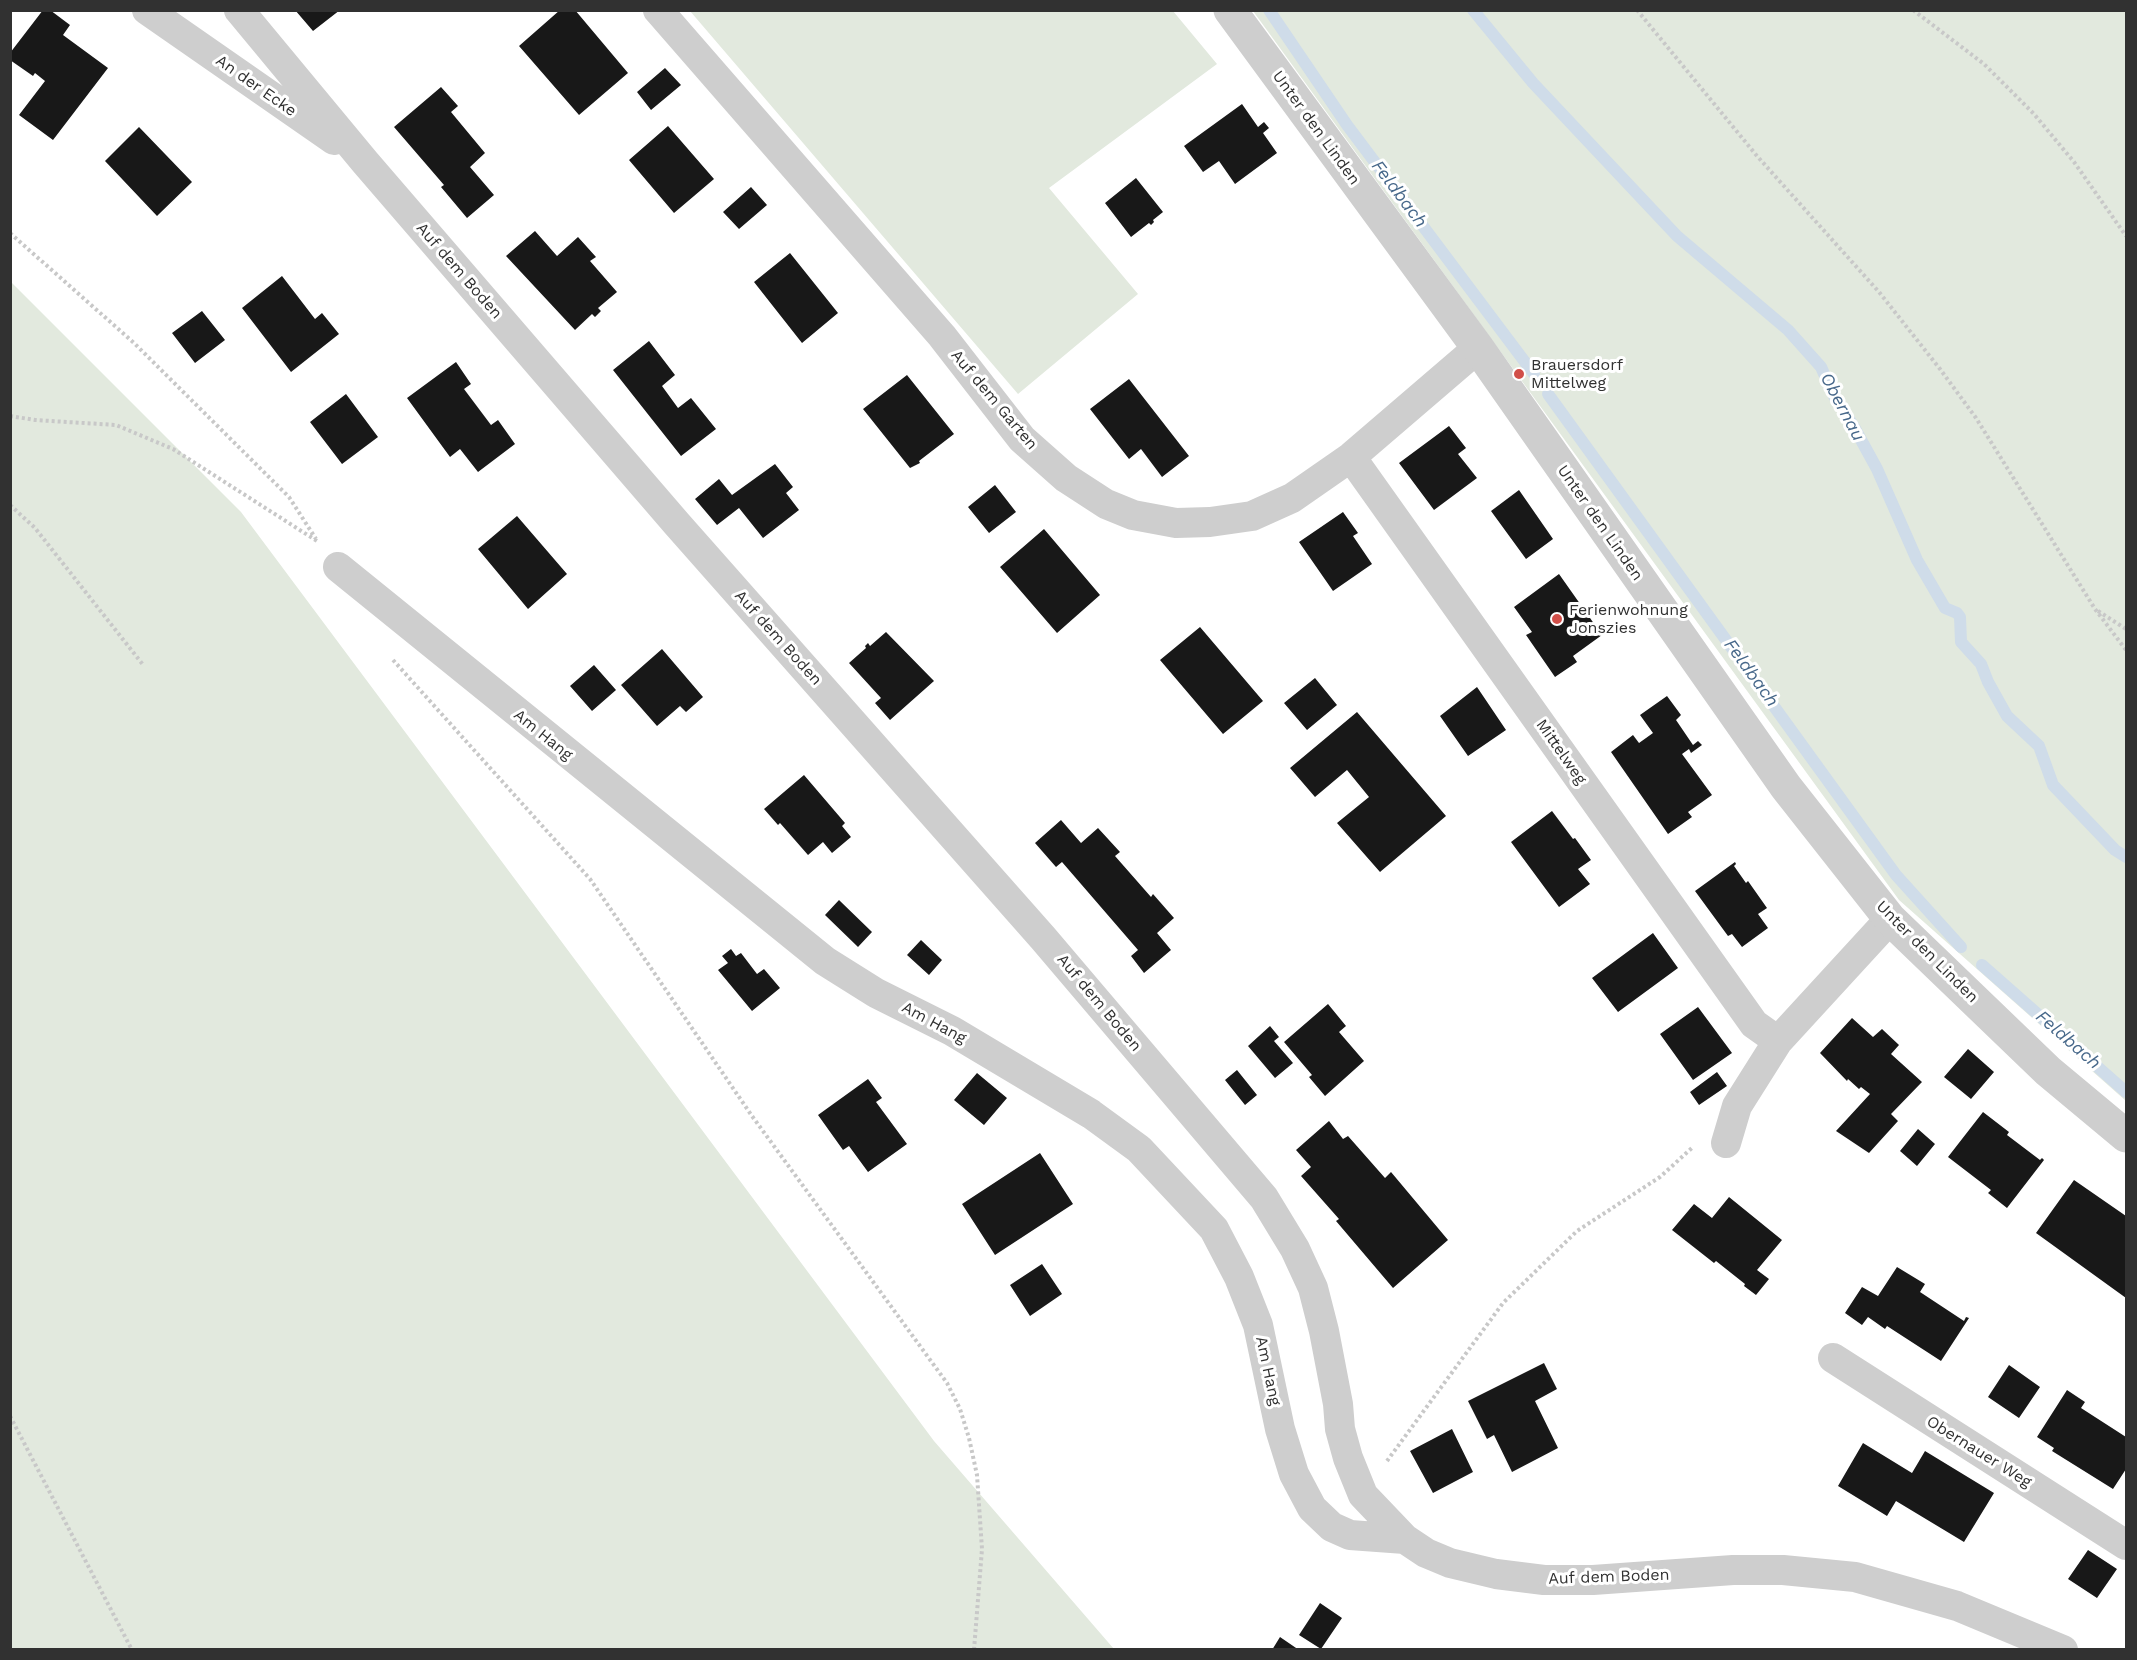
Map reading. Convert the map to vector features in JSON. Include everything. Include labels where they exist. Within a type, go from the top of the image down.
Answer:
[{"type":"street","name":"An der Ecke","points":[[147,10],[365,162]]},
{"type":"street","name":"Auf dem Boden","points":[[239,10],[365,162],[677,524],[1043,938],[1264,1198],[1294,1249],[1313,1288],[1334,1383],[1340,1429],[1362,1495],[1405,1539],[1426,1554],[1450,1563],[1496,1574],[1544,1580],[1593,1580],[1733,1570],[1783,1569],[1856,1577],[1957,1606],[2063,1650]]},
{"type":"street","name":"Auf dem Garten","points":[[658,10],[942,336],[1022,439],[1066,478],[1106,504],[1134,515],[1176,523],[1210,522],[1252,516],[1292,498],[1351,456],[1478,348]]},
{"type":"street","name":"Unter den Linden","points":[[1230,10],[1478,348],[1786,787],[1890,919],[2048,1071],[2127,1136]]},
{"type":"street","name":"Mittelweg","points":[[1351,456],[1754,1024],[1778,1041]]},
{"type":"street","name":"Am Hang","points":[[338,567],[825,961],[876,993],[972,1043],[1090,1114],[1139,1149],[1214,1229],[1239,1277],[1258,1325],[1278,1420],[1294,1474],[1312,1508],[1332,1527],[1350,1535],[1405,1539]]},
{"type":"street","points":[[1726,1143],[1737,1106],[1778,1041],[1890,919]]},
{"type":"street","name":"Obernauer Weg","points":[[1833,1358],[2127,1545]]},
{"type":"path","points":[[1637,10],[1757,156],[1879,292],[1940,369],[1976,418],[2095,609],[2127,650]]},
{"type":"path","points":[[1913,10],[1984,63],[2034,114],[2074,162],[2127,236]]},
{"type":"path","points":[[10,233],[134,343],[289,497],[318,542],[173,449],[116,425],[34,420],[10,416]]},
{"type":"path","points":[[10,505],[35,528],[144,666]]},
{"type":"path","points":[[2095,609],[2127,629]]},
{"type":"path","points":[[389,656],[590,879],[752,1116],[946,1383],[960,1410],[977,1475],[982,1549],[974,1650]]},
{"type":"path","points":[[1362,1495],[1503,1304],[1576,1231],[1660,1177],[1694,1145]]},
{"type":"path","points":[[10,1416],[132,1650]]},
{"type":"shaded area","points":[[690,11],[1173,11],[1217,64],[1049,188],[1138,294],[1018,394]]},
{"type":"shaded area","points":[[1253,11],[2126,11],[2126,1101],[1899,900]]},
{"type":"shaded area","points":[[10,281],[241,512],[934,1441],[1114,1649],[11,1649]]},
{"type":"building","points":[[43,10],[50,10],[70,25],[63,35],[108,68],[53,140],[19,115],[45,81],[35,73],[33,76],[10,60],[10,53]]},
{"type":"building","points":[[295,10],[340,10],[313,31]]},
{"type":"building","points":[[560,10],[575,10],[628,73],[579,115],[519,46]]},
{"type":"building","points":[[665,68],[681,85],[651,110],[637,92]]},
{"type":"building","points":[[441,87],[458,106],[451,112],[485,153],[470,167],[494,195],[467,218],[441,187],[444,185],[394,127]]},
{"type":"building","points":[[1242,104],[1258,127],[1264,122],[1269,128],[1263,133],[1277,153],[1235,184],[1219,161],[1203,172],[1184,146]]},
{"type":"building","points":[[668,126],[714,179],[674,213],[629,160]]},
{"type":"building","points":[[139,127],[192,182],[157,216],[105,161]]},
{"type":"building","points":[[1136,178],[1163,212],[1153,220],[1151,225],[1149,223],[1131,237],[1105,203]]},
{"type":"building","points":[[751,187],[767,205],[739,229],[723,212]]},
{"type":"building","points":[[535,231],[557,256],[578,237],[596,257],[590,261],[617,292],[598,308],[601,311],[595,317],[592,314],[575,330],[506,256]]},
{"type":"building","points":[[790,253],[838,313],[802,343],[754,282]]},
{"type":"building","points":[[282,276],[315,319],[322,313],[339,334],[291,372],[242,308]]},
{"type":"building","points":[[202,311],[225,340],[195,363],[172,333]]},
{"type":"building","points":[[649,341],[675,375],[662,386],[678,408],[691,398],[716,429],[681,456],[613,370]]},
{"type":"building","points":[[456,362],[471,384],[464,389],[491,425],[498,420],[515,444],[478,472],[460,449],[450,457],[407,398]]},
{"type":"building","points":[[907,375],[954,434],[919,461],[920,463],[910,468],[863,409]]},
{"type":"building","points":[[1129,379],[1189,456],[1162,477],[1141,449],[1129,459],[1090,409]]},
{"type":"building","points":[[346,394],[378,437],[342,464],[310,422]]},
{"type":"building","points":[[1449,426],[1466,448],[1458,454],[1477,478],[1434,510],[1399,463]]},
{"type":"building","points":[[775,464],[793,487],[786,493],[799,510],[763,538],[739,508],[717,525],[695,499],[719,479],[732,495]]},
{"type":"building","points":[[995,485],[1016,512],[989,533],[968,507]]},
{"type":"building","points":[[1519,490],[1553,539],[1526,559],[1491,511]]},
{"type":"building","points":[[1343,512],[1358,533],[1353,536],[1372,564],[1333,591],[1299,542]]},
{"type":"building","points":[[517,516],[567,574],[528,609],[478,549]]},
{"type":"building","points":[[1044,529],[1100,595],[1057,633],[1000,567]]},
{"type":"building","name":"Ferienwohnung Jonszies","points":[[1559,574],[1602,635],[1573,656],[1577,662],[1555,677],[1526,635],[1532,632],[1514,607]]},
{"type":"building","points":[[1200,627],[1263,701],[1223,734],[1160,660]]},
{"type":"building","points":[[886,632],[934,681],[890,720],[875,703],[881,698],[849,663],[866,648],[868,643],[870,646]]},
{"type":"building","points":[[662,649],[703,697],[686,712],[680,706],[657,726],[621,685]]},
{"type":"building","points":[[594,665],[616,690],[592,711],[570,686]]},
{"type":"building","points":[[1315,678],[1337,705],[1307,730],[1284,703]]},
{"type":"building","points":[[1477,687],[1506,730],[1468,756],[1440,716]]},
{"type":"building","points":[[1667,696],[1681,715],[1676,720],[1693,745],[1698,741],[1702,745],[1691,753],[1689,749],[1682,754],[1712,795],[1688,812],[1692,817],[1668,834],[1611,752],[1633,735],[1639,743],[1653,733],[1640,715]]},
{"type":"building","points":[[1357,712],[1446,816],[1380,872],[1337,823],[1369,797],[1347,770],[1315,797],[1290,768]]},
{"type":"building","points":[[804,775],[845,823],[842,826],[851,837],[832,853],[823,842],[808,855],[780,823],[778,825],[764,809]]},
{"type":"building","points":[[1552,811],[1591,860],[1578,869],[1590,884],[1559,907],[1511,842]]},
{"type":"building","points":[[1061,820],[1081,843],[1098,828],[1120,852],[1115,856],[1151,897],[1153,894],[1174,918],[1157,933],[1171,950],[1144,973],[1131,956],[1138,950],[1062,862],[1056,867],[1035,843]]},
{"type":"building","points":[[1735,862],[1734,866],[1767,908],[1758,914],[1768,928],[1742,947],[1732,934],[1728,936],[1695,891]]},
{"type":"building","points":[[839,900],[872,932],[858,947],[825,915]]},
{"type":"building","points":[[1653,933],[1678,968],[1618,1012],[1592,978]]},
{"type":"building","points":[[921,940],[942,960],[929,975],[907,955]]},
{"type":"building","points":[[731,949],[736,956],[741,953],[757,974],[764,969],[780,988],[752,1011],[718,970],[728,963],[722,956]]},
{"type":"building","points":[[1328,1004],[1346,1026],[1339,1032],[1364,1061],[1325,1096],[1309,1077],[1312,1075],[1284,1042]]},
{"type":"building","points":[[1698,1007],[1732,1053],[1693,1080],[1660,1034]]},
{"type":"building","points":[[1852,1018],[1873,1037],[1882,1029],[1899,1045],[1891,1054],[1922,1082],[1891,1114],[1898,1121],[1869,1153],[1836,1131],[1870,1094],[1861,1087],[1859,1089],[1848,1079],[1847,1081],[1820,1053]]},
{"type":"building","points":[[1270,1026],[1279,1037],[1274,1041],[1293,1063],[1275,1078],[1248,1046]]},
{"type":"building","points":[[1968,1049],[1994,1072],[1971,1099],[1944,1077]]},
{"type":"building","points":[[1237,1070],[1257,1095],[1245,1105],[1225,1080]]},
{"type":"building","points":[[1717,1072],[1727,1086],[1699,1105],[1690,1092]]},
{"type":"building","points":[[977,1073],[1007,1098],[984,1125],[954,1100]]},
{"type":"building","points":[[868,1079],[882,1098],[876,1102],[907,1144],[868,1172],[849,1146],[843,1150],[818,1115]]},
{"type":"building","points":[[1983,1112],[2009,1132],[2007,1135],[2040,1160],[2042,1158],[2044,1160],[2007,1208],[1988,1193],[1991,1190],[1948,1157]]},
{"type":"building","points":[[1329,1121],[1343,1139],[1348,1136],[1385,1178],[1391,1172],[1448,1240],[1393,1288],[1336,1221],[1339,1219],[1301,1176],[1311,1167],[1296,1150]]},
{"type":"building","points":[[1918,1129],[1935,1144],[1917,1166],[1900,1151]]},
{"type":"building","points":[[1040,1153],[1073,1204],[995,1255],[962,1204]]},
{"type":"building","points":[[2074,1180],[2126,1216],[2126,1298],[2036,1233]]},
{"type":"building","points":[[1729,1197],[1782,1240],[1757,1270],[1769,1279],[1756,1295],[1716,1261],[1714,1263],[1672,1230],[1694,1204],[1712,1218]]},
{"type":"building","points":[[1042,1264],[1062,1294],[1030,1316],[1010,1285]]},
{"type":"building","points":[[1897,1267],[1925,1284],[1920,1292],[1964,1321],[1966,1317],[1969,1318],[1941,1361],[1887,1326],[1885,1329],[1868,1317],[1862,1325],[1845,1313],[1862,1287],[1878,1296]]},
{"type":"building","points":[[1544,1363],[1557,1389],[1535,1401],[1558,1448],[1512,1472],[1494,1435],[1487,1439],[1468,1401]]},
{"type":"building","points":[[2009,1365],[2040,1387],[2019,1418],[1988,1397]]},
{"type":"building","points":[[2067,1390],[2085,1402],[2081,1408],[2126,1437],[2126,1469],[2113,1489],[2052,1451],[2054,1448],[2037,1437]]},
{"type":"building","points":[[1452,1429],[1473,1472],[1433,1493],[1410,1451]]},
{"type":"building","points":[[1863,1443],[1912,1473],[1925,1451],[1994,1493],[1964,1542],[1896,1501],[1887,1516],[1838,1486]]},
{"type":"building","points":[[2088,1550],[2117,1569],[2097,1598],[2068,1579]]},
{"type":"building","points":[[1320,1603],[1342,1618],[1321,1649],[1299,1635]]},
{"type":"building","points":[[1280,1637],[1299,1650],[1272,1650]]},
{"type":"waterway","name":"Feldbach","points":[[1269,10],[1347,125],[1534,374]]},
{"type":"waterway","name":"Obernau","points":[[1473,10],[1533,83],[1677,236],[1788,330],[1821,367],[1834,396],[1877,469],[1917,560],[1945,608],[1957,613],[1960,617],[1961,642],[1981,664],[2007,716],[2039,746],[2053,785],[2115,850],[2126,857]]},
{"type":"waterway","name":"Feldbach","points":[[1548,394],[1896,875],[1961,947]]},
{"type":"waterway","name":"Feldbach","points":[[1982,965],[2126,1092]]},
{"type":"place","name":"Brauersdorf Mittelweg","points":[[1519,374]]},
{"type":"place","name":"Ferienwohnung Jonszies","points":[[1557,619]]}]
